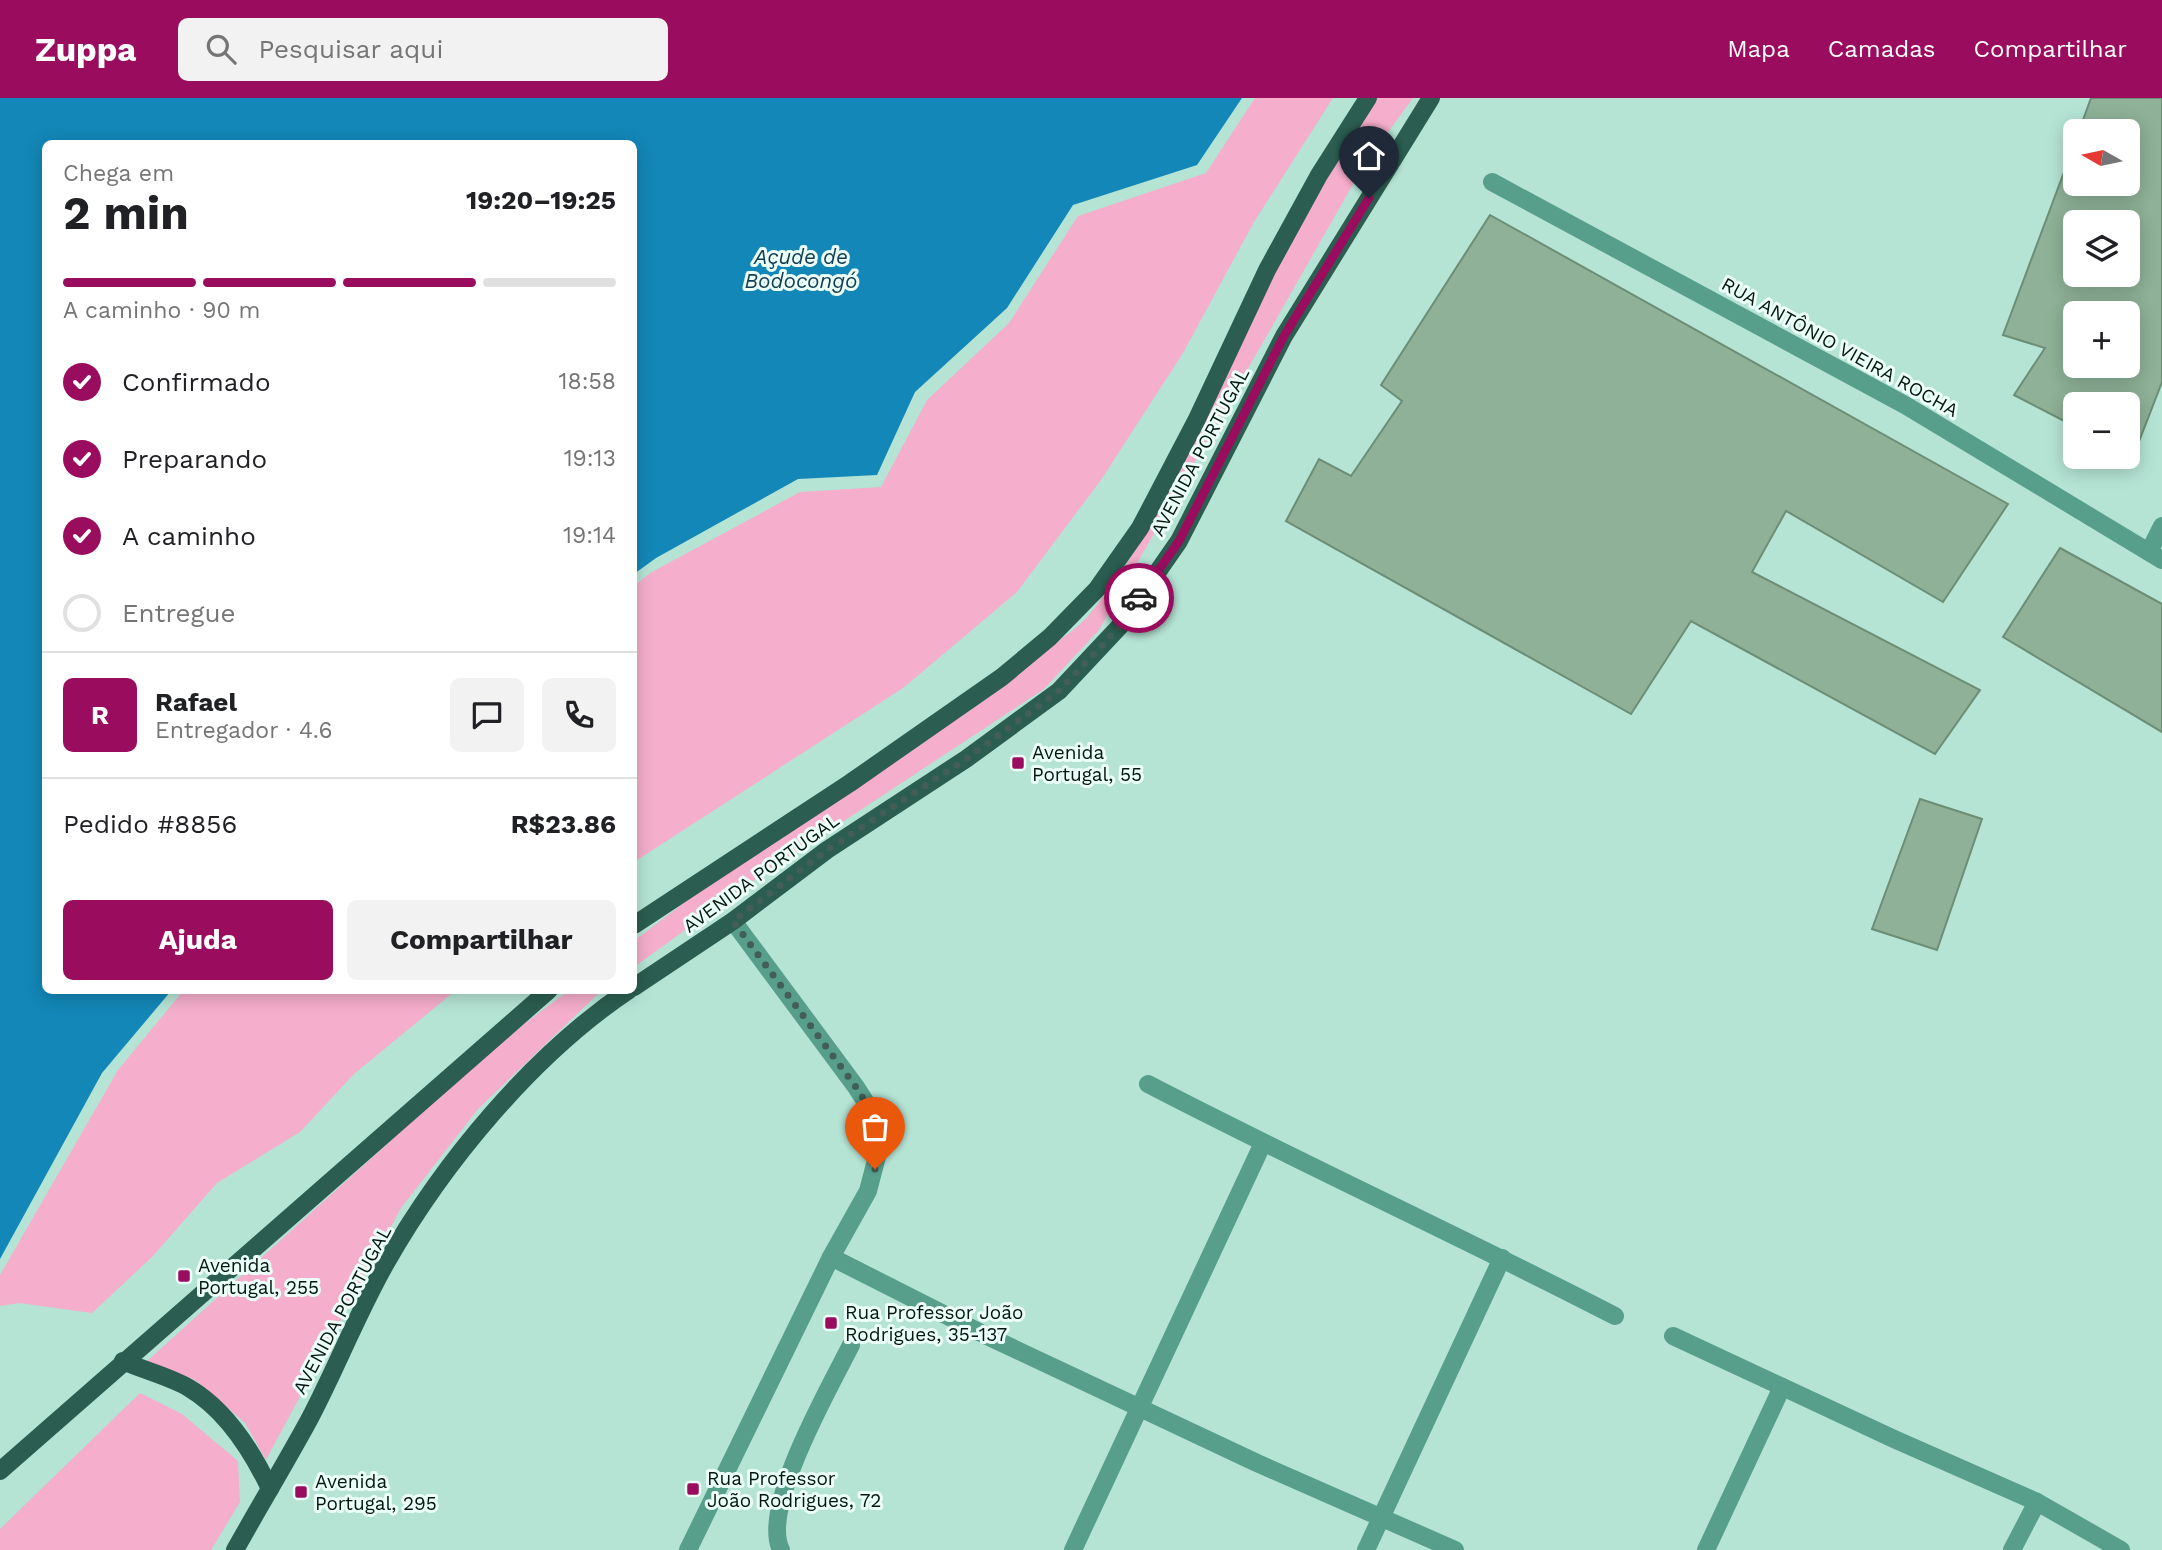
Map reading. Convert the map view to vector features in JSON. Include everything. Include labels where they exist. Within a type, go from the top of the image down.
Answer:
[{"type":"main road","name":"AVENIDA PORTUGAL","points":[[637,923],[850,783],[1002,677],[1050,637],[1097,589],[1140,528],[1196,421],[1267,270],[1319,175],[1368,98]]},
{"type":"main road","name":"AVENIDA PORTUGAL","points":[[637,985],[733,921],[827,850],[966,759],[1059,691],[1120,626],[1179,541],[1284,336],[1431,98]]},
{"type":"main road","points":[[0,1471],[545,994]]},
{"type":"main road","name":"AVENIDA PORTUGAL","points":[[235,1550],[308,1421],[386,1262],[462,1148],[536,1068],[622,994]]},
{"type":"main road","points":[[123,1361],[189,1387],[234,1429],[256,1459],[270,1489]]},
{"type":"street","name":"RUA ANTÔNIO VIEIRA ROCHA","points":[[1492,182],[1905,405],[2156,556]]},
{"type":"street","points":[[2156,556],[2162,526]]},
{"type":"street","points":[[688,1550],[831,1257],[858,1211],[875,1169],[880,1145],[872,1112],[856,1087],[733,921]]},
{"type":"street","points":[[1148,1084],[1615,1316]]},
{"type":"street","points":[[1073,1550],[1263,1143]]},
{"type":"street","points":[[831,1257],[985,1335],[1257,1463],[1455,1550]]},
{"type":"street","points":[[1366,1550],[1502,1258]]},
{"type":"street","points":[[1673,1336],[2037,1502],[2121,1550]]},
{"type":"street","points":[[781,1550],[776,1536],[778,1508],[797,1455],[851,1345]]},
{"type":"street","points":[[1706,1550],[1783,1387]]},
{"type":"street","points":[[2012,1550],[2037,1502]]},
{"type":"shaded area","points":[[1255,98],[1333,98],[1254,222],[1183,353],[1101,480],[1017,592],[903,688],[637,860],[637,584],[650,573],[800,492],[881,487],[927,400],[1009,323],[1078,216],[1206,173]]},
{"type":"shaded area","points":[[1377,98],[1413,98],[1364,165],[1099,630],[1044,689],[759,877],[637,965],[637,939],[693,896],[1074,630],[1088,616],[1144,537],[1160,508],[1290,240],[1353,132]]},
{"type":"shaded area","points":[[181,994],[451,994],[354,1074],[300,1132],[217,1183],[152,1257],[92,1313],[19,1303],[0,1306],[0,1275],[118,1070]]},
{"type":"shaded area","points":[[564,994],[598,994],[478,1109],[401,1208],[266,1460],[245,1423],[195,1380],[146,1362],[500,1042]]},
{"type":"shaded area","points":[[140,1393],[182,1414],[238,1461],[240,1502],[211,1550],[0,1550],[0,1529]]},
{"type":"water","name":"Açude de Bodocongó","points":[[0,98],[1242,98],[1197,165],[1073,205],[1007,308],[915,392],[877,475],[798,479],[656,558],[637,572],[637,140],[42,140],[42,994],[168,994],[102,1073],[0,1259]]},
{"type":"building","points":[[2091,98],[2162,98],[2162,382],[2140,439],[2140,392],[2063,392],[2063,420],[2014,395],[2045,348],[2003,335],[2063,175],[2063,196],[2140,196],[2140,119],[2083,119]]},
{"type":"building","points":[[1490,215],[2008,504],[1943,602],[1786,511],[1752,572],[1980,690],[1935,754],[1691,621],[1631,714],[1286,521],[1319,459],[1351,476],[1402,401],[1381,385]]},
{"type":"building","points":[[2060,548],[2162,604],[2162,732],[2003,637]]},
{"type":"building","points":[[1920,799],[1982,819],[1937,950],[1872,929]]},
{"type":"way so far","points":[[875,1169],[880,1145],[872,1112],[733,921],[827,850],[966,759],[1059,691],[1120,626],[1139,598]]},
{"type":"place","name":"Avenida Portugal, 55","points":[[1018,763]]},
{"type":"place","name":"Avenida Portugal, 255","points":[[184,1276]]},
{"type":"place","name":"Rua Professor João Rodrigues, 35-137","points":[[831,1323]]},
{"type":"place","name":"Rua Professor João Rodrigues, 72","points":[[693,1489]]},
{"type":"place","name":"Avenida Portugal, 295","points":[[301,1492]]},
{"type":"route","points":[[1139,598],[1179,541],[1284,336],[1369,198]]}]
